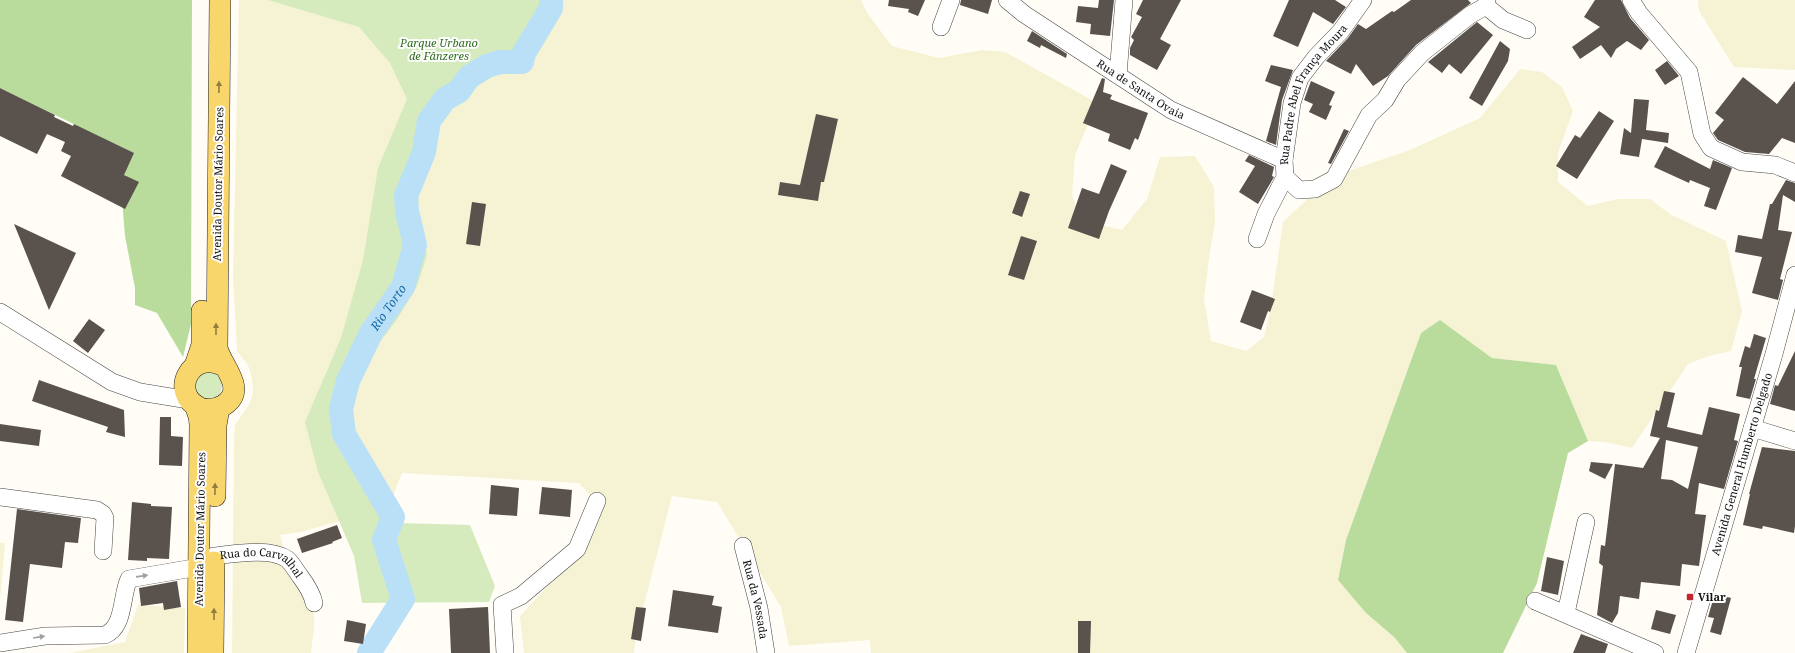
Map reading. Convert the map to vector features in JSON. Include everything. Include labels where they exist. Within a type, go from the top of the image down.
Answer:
[{"type":"main road","name":"Avenida Doutor Mário Soares","points":[[206,0],[202,329],[199,356],[191,372],[186,393],[200,416],[213,653]]},
{"type":"main road","name":"Avenida Doutor Mário Soares","points":[[198,653],[207,561],[216,424],[219,408],[226,403],[234,389],[230,372],[219,358],[216,348],[220,0]]},
{"type":"main road","points":[[191,372],[210,361],[224,366]]},
{"type":"main road","points":[[192,403],[202,409],[211,410],[219,408]]},
{"type":"street","points":[[941,27],[951,0]]},
{"type":"street","name":"Rua de Santa Ovaia","points":[[1007,0],[1024,14],[1171,110],[1284,160]]},
{"type":"street","points":[[1118,75],[1124,0]]},
{"type":"street","name":"Rua Padre Abel França Moura","points":[[1257,239],[1266,214],[1285,177],[1284,160],[1292,103],[1300,78],[1316,57],[1341,31],[1363,0]]},
{"type":"street","points":[[1631,0],[1639,13],[1689,72],[1702,134],[1711,148],[1742,162],[1775,165],[1795,173]]},
{"type":"street","points":[[1285,177],[1299,190],[1315,189],[1334,179],[1369,115],[1385,100],[1397,80],[1422,53],[1486,3],[1503,20],[1526,30]]},
{"type":"street","name":"Avenida General Humberto Delgado","points":[[1686,653],[1795,275]]},
{"type":"street","points":[[0,312],[112,382],[127,388],[192,403]]},
{"type":"street","points":[[154,394],[174,390],[191,372]]},
{"type":"street","points":[[1752,428],[1795,441]]},
{"type":"street","points":[[0,497],[97,510],[103,514],[105,518],[103,551]]},
{"type":"street","points":[[505,653],[502,605],[521,596],[578,549],[597,501]]},
{"type":"street","points":[[1566,613],[1586,522]]},
{"type":"street","name":"Rua da Vessada","points":[[743,546],[759,608],[766,653]]},
{"type":"street","name":"Rua do Carvalhal","points":[[0,643],[45,636],[105,635],[110,633],[118,622],[129,579],[242,553],[264,553],[287,559],[306,584],[313,596],[314,603]]},
{"type":"street","points":[[1535,601],[1566,613],[1655,653]]},
{"type":"green space","points":[[0,0],[192,0],[191,324],[183,357],[157,313],[135,305],[135,288],[125,236],[121,188],[127,176],[124,175],[125,149],[0,88]]},
{"type":"green space","points":[[239,0],[861,0],[868,14],[892,46],[939,58],[982,50],[1005,52],[1097,103],[1075,155],[1072,195],[1081,220],[1122,230],[1147,199],[1160,157],[1195,156],[1214,187],[1215,223],[1204,299],[1211,341],[1246,351],[1264,337],[1271,307],[1283,222],[1331,177],[1410,150],[1480,118],[1520,69],[1542,72],[1562,87],[1573,111],[1558,153],[1558,182],[1588,206],[1618,199],[1650,199],[1670,214],[1726,241],[1742,311],[1731,351],[1709,356],[1688,364],[1632,448],[1605,442],[1588,441],[1556,365],[1492,358],[1440,320],[1421,333],[1346,540],[1338,580],[1365,612],[1395,638],[1407,653],[871,653],[870,640],[789,646],[781,607],[717,502],[672,496],[636,636],[634,653],[524,653],[520,616],[576,556],[597,503],[579,483],[402,473],[388,508],[300,532],[280,535],[290,571],[314,605],[314,628],[311,653],[232,653],[235,425],[250,403],[253,392],[252,378],[248,365],[237,351],[233,278]]},
{"type":"green space","name":"Parque Urbano de Fânzeres","points":[[268,0],[543,0],[543,8],[516,53],[493,74],[477,82],[462,93],[441,117],[420,177],[417,219],[427,255],[417,286],[396,321],[372,352],[349,407],[357,439],[399,523],[470,525],[495,586],[489,602],[362,603],[354,556],[318,472],[305,422],[341,338],[363,260],[378,168],[407,99],[390,63],[359,27]]},
{"type":"green space","points":[[1698,0],[1795,0],[1795,70],[1734,67],[1699,11]]},
{"type":"green space","points":[[1440,320],[1492,358],[1556,365],[1588,441],[1568,453],[1537,583],[1503,653],[1407,653],[1395,638],[1365,612],[1338,580],[1346,540],[1421,333]]},
{"type":"green space","points":[[213,372],[220,378],[222,385],[220,393],[215,400],[197,398],[193,381],[199,374]]},
{"type":"green space","points":[[0,543],[5,543],[0,600]]},
{"type":"green space","points":[[138,605],[185,608],[184,653],[70,653],[125,642]]},
{"type":"building","points":[[889,0],[925,0],[918,16],[908,12],[909,9],[888,6]]},
{"type":"building","points":[[961,0],[992,0],[988,14],[960,5]]},
{"type":"building","points":[[1099,0],[1114,0],[1110,36],[1090,34],[1091,24],[1076,22],[1078,6],[1098,8]]},
{"type":"building","points":[[1143,0],[1181,0],[1160,39],[1171,45],[1157,70],[1130,55],[1130,48],[1134,40],[1131,37],[1142,17],[1136,14]]},
{"type":"building","points":[[1289,0],[1335,0],[1346,7],[1330,28],[1333,24],[1313,12],[1298,47],[1273,36]]},
{"type":"building","points":[[1411,0],[1468,0],[1471,3],[1416,45],[1388,76],[1373,86],[1356,64],[1351,74],[1326,61],[1348,38],[1358,24],[1366,29]]},
{"type":"building","points":[[1595,0],[1621,0],[1630,18],[1649,40],[1641,50],[1627,41],[1616,49],[1611,58],[1601,45],[1580,59],[1572,47],[1600,27],[1584,17]]},
{"type":"building","points":[[1477,22],[1493,35],[1461,74],[1449,64],[1442,73],[1428,62]]},
{"type":"building","points":[[1032,31],[1067,54],[1066,58],[1041,45],[1040,48],[1027,41]]},
{"type":"building","points":[[1500,41],[1510,49],[1508,61],[1482,106],[1469,98]]},
{"type":"building","points":[[1667,61],[1679,76],[1665,85],[1655,70]]},
{"type":"building","points":[[1271,65],[1293,70],[1282,100],[1276,145],[1266,141],[1281,87],[1265,81]]},
{"type":"building","points":[[1743,77],[1777,104],[1795,81],[1795,143],[1782,138],[1769,154],[1745,152],[1718,140],[1713,133],[1724,120],[1715,113]]},
{"type":"building","points":[[1102,78],[1105,79],[1103,92],[1112,95],[1110,99],[1148,113],[1138,140],[1135,138],[1130,150],[1108,141],[1110,134],[1083,123]]},
{"type":"building","points":[[1311,81],[1335,92],[1329,105],[1332,106],[1326,120],[1309,112],[1313,104],[1304,100]]},
{"type":"building","points":[[0,88],[55,115],[54,117],[73,126],[74,124],[134,153],[124,175],[139,182],[125,209],[61,176],[71,156],[61,151],[65,142],[47,134],[37,154],[0,136]]},
{"type":"building","points":[[1634,99],[1649,100],[1646,130],[1669,133],[1668,143],[1642,139],[1639,157],[1620,154],[1624,128],[1631,133]]},
{"type":"building","points":[[1599,111],[1614,121],[1577,179],[1556,166],[1575,135],[1580,138]]},
{"type":"building","points":[[816,114],[838,119],[824,182],[821,182],[818,201],[778,195],[780,182],[800,185]]},
{"type":"building","points":[[1344,129],[1349,131],[1331,164],[1328,163]]},
{"type":"building","points":[[1665,146],[1710,169],[1713,160],[1732,168],[1716,210],[1704,206],[1710,188],[1690,180],[1689,183],[1654,167]]},
{"type":"building","points":[[1249,155],[1274,167],[1272,176],[1274,177],[1258,204],[1239,192],[1255,166],[1245,161]]},
{"type":"building","points":[[1111,164],[1127,171],[1109,211],[1099,239],[1068,228],[1082,188],[1099,194]]},
{"type":"building","points":[[1786,180],[1795,183],[1795,202],[1783,195],[1778,230],[1792,232],[1780,279],[1783,280],[1778,300],[1752,293],[1762,257],[1735,252],[1738,235],[1762,239],[1770,204],[1772,204]]},
{"type":"building","points":[[1020,191],[1030,194],[1022,217],[1012,213]]},
{"type":"building","points":[[472,202],[486,204],[480,246],[466,244]]},
{"type":"building","points":[[14,224],[76,253],[49,310]]},
{"type":"building","points":[[1021,236],[1037,241],[1024,280],[1008,275]]},
{"type":"building","points":[[1252,290],[1275,299],[1270,312],[1268,311],[1261,330],[1240,322]]},
{"type":"building","points":[[89,319],[105,330],[88,353],[73,341]]},
{"type":"building","points":[[1754,334],[1766,338],[1754,379],[1756,379],[1750,399],[1736,396],[1742,367],[1739,367],[1745,346],[1750,348]]},
{"type":"building","points":[[1795,351],[1795,411],[1770,404],[1775,385],[1778,386]]},
{"type":"building","points":[[39,380],[124,410],[125,437],[106,432],[108,427],[32,401]]},
{"type":"building","points":[[1664,391],[1675,393],[1667,427],[1702,435],[1709,407],[1740,414],[1734,440],[1738,441],[1724,489],[1699,483],[1695,514],[1706,515],[1699,566],[1682,564],[1680,586],[1641,582],[1639,599],[1620,596],[1618,613],[1612,623],[1597,615],[1603,566],[1599,563],[1601,545],[1605,546],[1615,464],[1643,468],[1660,438],[1650,436],[1656,410],[1659,411]],"holes":[[[1666,440],[1698,447],[1688,489],[1672,480],[1661,479]]]},
{"type":"building","points":[[160,417],[171,417],[171,436],[183,437],[182,466],[159,465]]},
{"type":"building","points":[[0,424],[41,430],[39,446],[0,441]]},
{"type":"building","points":[[1762,447],[1795,451],[1794,533],[1763,526],[1762,529],[1743,525],[1749,494]]},
{"type":"building","points":[[1591,462],[1613,464],[1605,479],[1589,471]]},
{"type":"building","points":[[491,485],[519,488],[517,516],[489,514]]},
{"type":"building","points":[[542,487],[572,490],[570,517],[539,514]]},
{"type":"building","points":[[132,502],[151,504],[151,506],[172,507],[169,559],[147,558],[147,561],[128,560]]},
{"type":"building","points":[[17,509],[81,518],[78,543],[65,542],[62,568],[30,564],[23,622],[5,620]]},
{"type":"building","points":[[337,525],[342,538],[332,542],[333,543],[302,553],[297,539]]},
{"type":"building","points":[[1547,557],[1564,561],[1558,595],[1541,591]]},
{"type":"building","points":[[177,581],[181,607],[164,610],[163,603],[141,606],[139,588]]},
{"type":"building","points":[[673,590],[714,596],[712,605],[722,607],[718,633],[668,626]]},
{"type":"building","points":[[1715,593],[1731,598],[1721,635],[1710,632],[1714,618],[1708,617]]},
{"type":"building","points":[[488,607],[490,653],[451,653],[449,609]]},
{"type":"building","points":[[636,607],[646,608],[641,641],[631,639]]},
{"type":"building","points":[[1656,610],[1676,615],[1670,634],[1651,629]]},
{"type":"building","points":[[347,620],[366,624],[363,644],[344,641]]},
{"type":"building","points":[[1078,621],[1091,621],[1090,653],[1078,653]]},
{"type":"building","points":[[1581,634],[1608,644],[1605,653],[1573,653]]},
{"type":"waterway","name":"Rio Torto","points":[[369,653],[403,599],[384,540],[393,517],[344,434],[341,409],[348,381],[371,333],[403,287],[415,245],[407,211],[406,196],[424,152],[429,121],[445,99],[459,91],[469,77],[487,66],[500,62],[522,62],[524,53],[551,8],[551,0]]},
{"type":"place","name":"Vilar","points":[[1690,597]]}]
